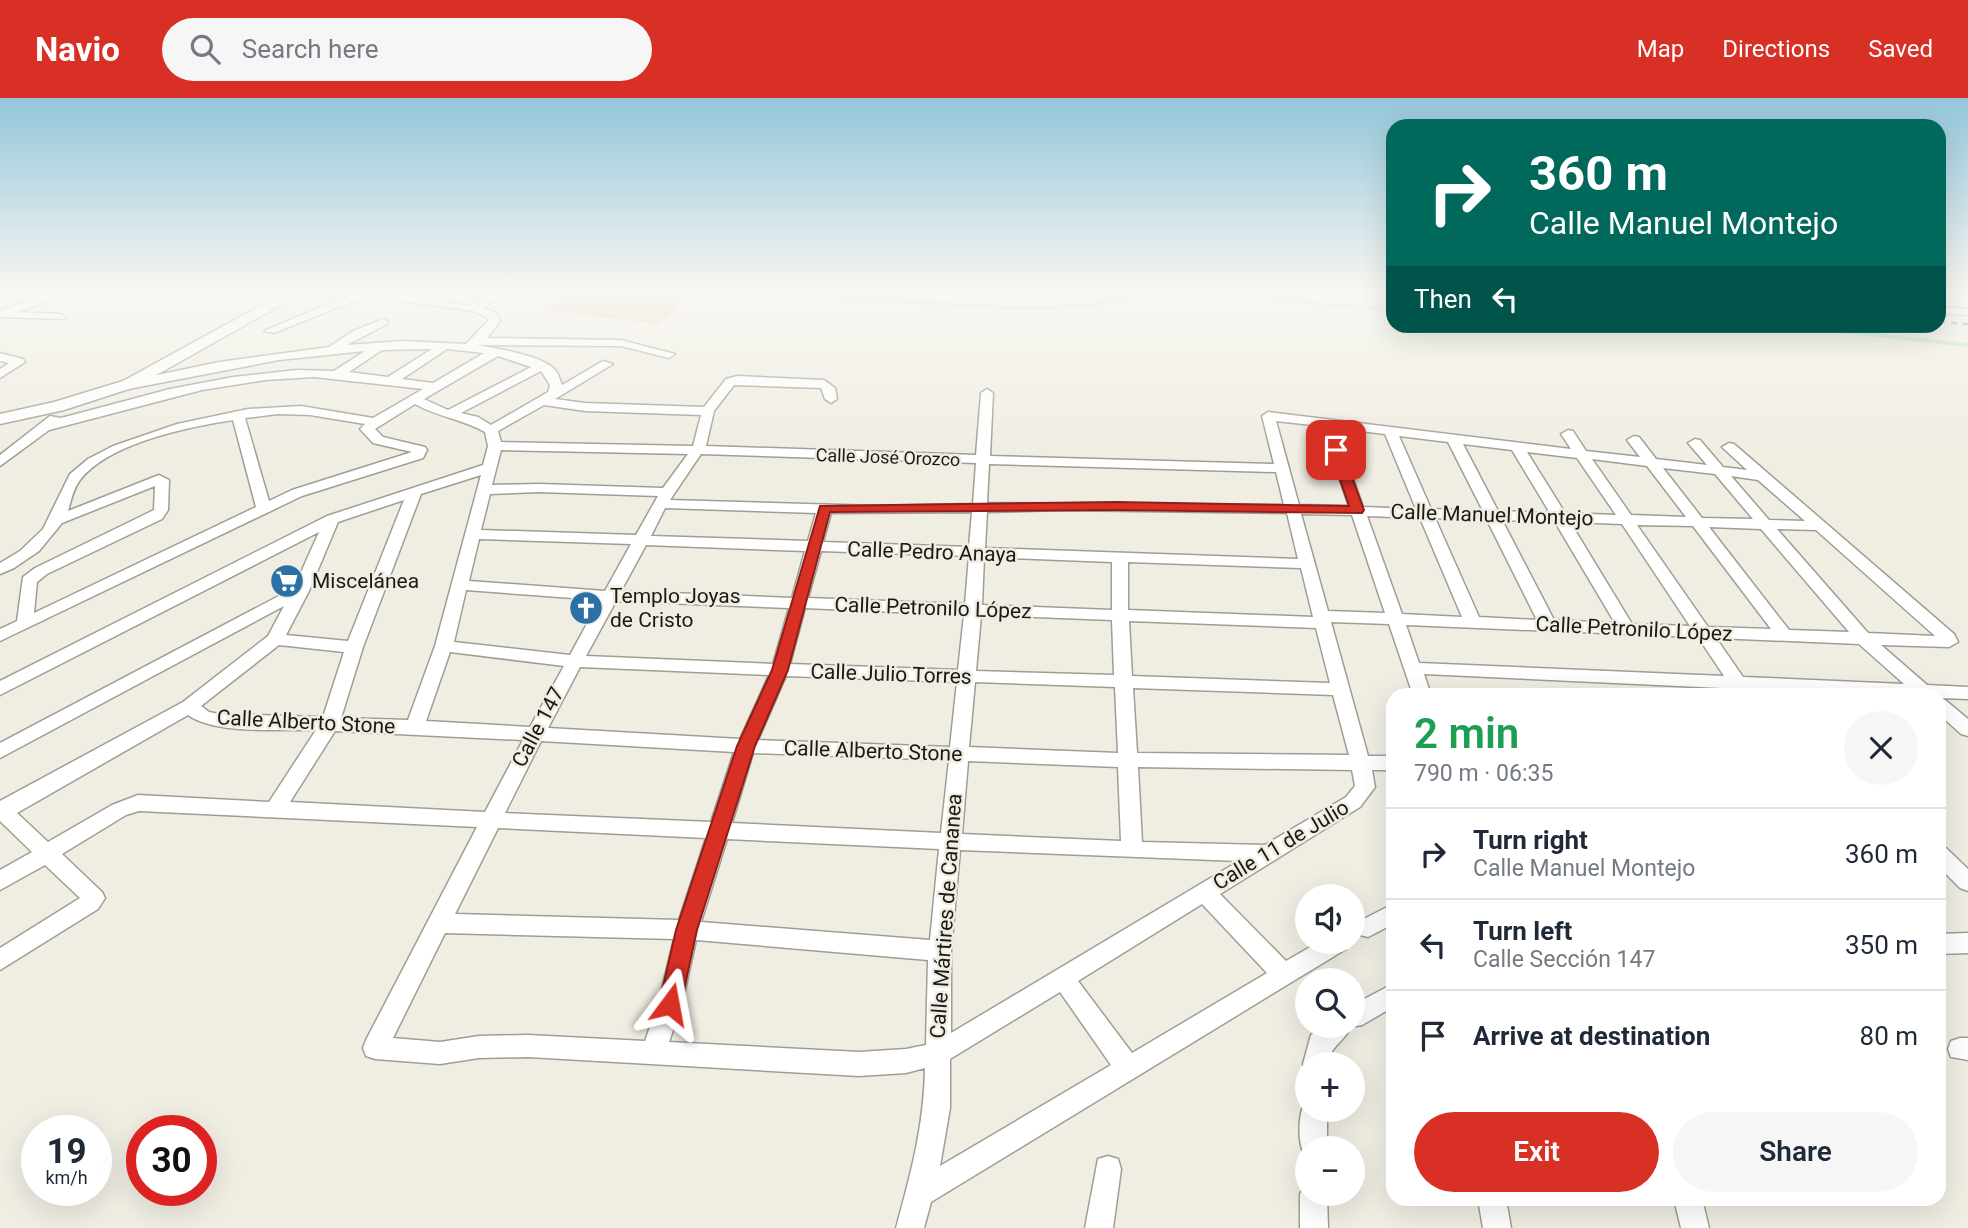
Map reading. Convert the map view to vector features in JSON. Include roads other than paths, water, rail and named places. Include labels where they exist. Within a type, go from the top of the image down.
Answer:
[{"type":"main road","points":[[0,412],[59,399],[119,380],[184,346]]},
{"type":"main road","points":[[0,419],[78,401],[117,388],[200,346]]},
{"type":"street","points":[[332,350],[338,346]]},
{"type":"street","points":[[117,388],[235,364],[332,350],[380,346],[461,346]]},
{"type":"street","points":[[336,375],[380,346]]},
{"type":"street","points":[[474,346],[542,366],[554,376],[549,398]]},
{"type":"street","points":[[633,346],[669,354]]},
{"type":"street","points":[[390,381],[443,347]]},
{"type":"street","points":[[0,636],[316,486],[420,453],[415,449],[378,440],[367,429],[497,351]]},
{"type":"street","points":[[0,357],[19,362],[0,374]]},
{"type":"street","points":[[491,430],[607,365]]},
{"type":"street","points":[[448,415],[542,366]]},
{"type":"street","points":[[46,427],[193,388],[298,374],[336,375],[435,387]]},
{"type":"street","points":[[549,398],[585,407],[708,411],[730,382],[737,380],[824,384],[829,388],[831,399]]},
{"type":"street","name":"Calle Mártires de Cananea","points":[[910,1228],[932,1150],[937,1108],[937,1030],[941,1017],[940,951],[973,610],[987,393]]},
{"type":"street","points":[[414,399],[448,415],[473,420],[491,430],[495,446],[444,646],[415,727]]},
{"type":"street","points":[[1,460],[78,401]]},
{"type":"street","points":[[57,520],[68,487],[75,476],[103,456],[157,434],[238,415],[301,410],[375,422]]},
{"type":"street","name":"Calle 147","points":[[375,1048],[489,819],[609,596],[664,498],[699,448],[708,411]]},
{"type":"street","points":[[238,415],[264,509]]},
{"type":"street","name":"Calle 11 de Julio","points":[[375,1048],[440,1053],[504,1045],[598,1048],[653,1054],[859,1064],[906,1061],[937,1054],[1353,802],[1365,787],[1268,416],[1327,424]]},
{"type":"street","points":[[1419,688],[1327,424],[1762,476]]},
{"type":"street","points":[[1390,431],[1473,622]]},
{"type":"street","points":[[1568,434],[1738,684]]},
{"type":"street","points":[[1453,439],[1549,626]]},
{"type":"street","points":[[1634,440],[1785,636]]},
{"type":"street","points":[[1695,443],[1864,639],[1919,688]]},
{"type":"street","name":"Calle José Orozco","points":[[495,446],[699,448],[983,461],[1281,468]]},
{"type":"street","points":[[1517,446],[1627,629]]},
{"type":"street","points":[[1729,447],[1820,526]]},
{"type":"street","points":[[0,688],[332,519],[490,467]]},
{"type":"street","points":[[0,569],[24,555],[57,520],[164,472],[161,510],[158,516],[41,571],[29,580],[25,624]]},
{"type":"street","name":"Calle Manuel Montejo","points":[[484,490],[539,488],[825,508],[1357,510],[1820,526]]},
{"type":"street","points":[[275,809],[330,724],[354,648],[415,491]]},
{"type":"street","points":[[653,1054],[670,1004],[687,930],[746,746],[780,670],[825,508]]},
{"type":"street","points":[[0,960],[90,903],[94,895],[1,811],[189,706],[275,639],[301,591],[332,519]]},
{"type":"street","name":"Calle Petronilo López","points":[[459,585],[609,596],[973,610],[1395,619],[1948,642],[1943,633],[1820,526]]},
{"type":"street","name":"Calle Pedro Anaya","points":[[473,534],[1307,564]]},
{"type":"street","points":[[1120,557],[1132,849]]},
{"type":"street","points":[[0,751],[301,591]]},
{"type":"street","points":[[275,639],[354,648]]},
{"type":"street","name":"Calle Julio Torres","points":[[444,646],[574,661],[1339,689]]},
{"type":"street","points":[[1412,668],[1821,688]]},
{"type":"street","points":[[1946,693],[1968,693]]},
{"type":"street","name":"Calle Alberto Stone","points":[[189,706],[204,717],[219,720],[415,727],[746,746],[1130,760],[1386,763]]},
{"type":"street","points":[[1946,711],[1968,729]]},
{"type":"street","points":[[0,881],[128,806],[138,803],[1269,853]]},
{"type":"street","points":[[1946,861],[1968,882]]},
{"type":"street","points":[[1204,892],[1283,974]]},
{"type":"street","points":[[1365,927],[1386,917]]},
{"type":"street","points":[[437,923],[687,930],[940,951]]},
{"type":"street","points":[[1946,944],[1968,943]]},
{"type":"street","points":[[920,1193],[1318,954]]},
{"type":"street","points":[[1063,978],[1128,1068]]},
{"type":"street","points":[[1365,1010],[1386,999]]},
{"type":"street","points":[[1100,1228],[1108,1169]]},
{"type":"street","points":[[1314,1206],[1314,1228]]},
{"type":"street","points":[[1493,1206],[1497,1228]]},
{"type":"street","points":[[1690,1206],[1695,1228]]},
{"type":"place","name":"Miscelánea","points":[[287,581]]},
{"type":"place","name":"Templo Joyas de Cristo","points":[[586,608]]}]
